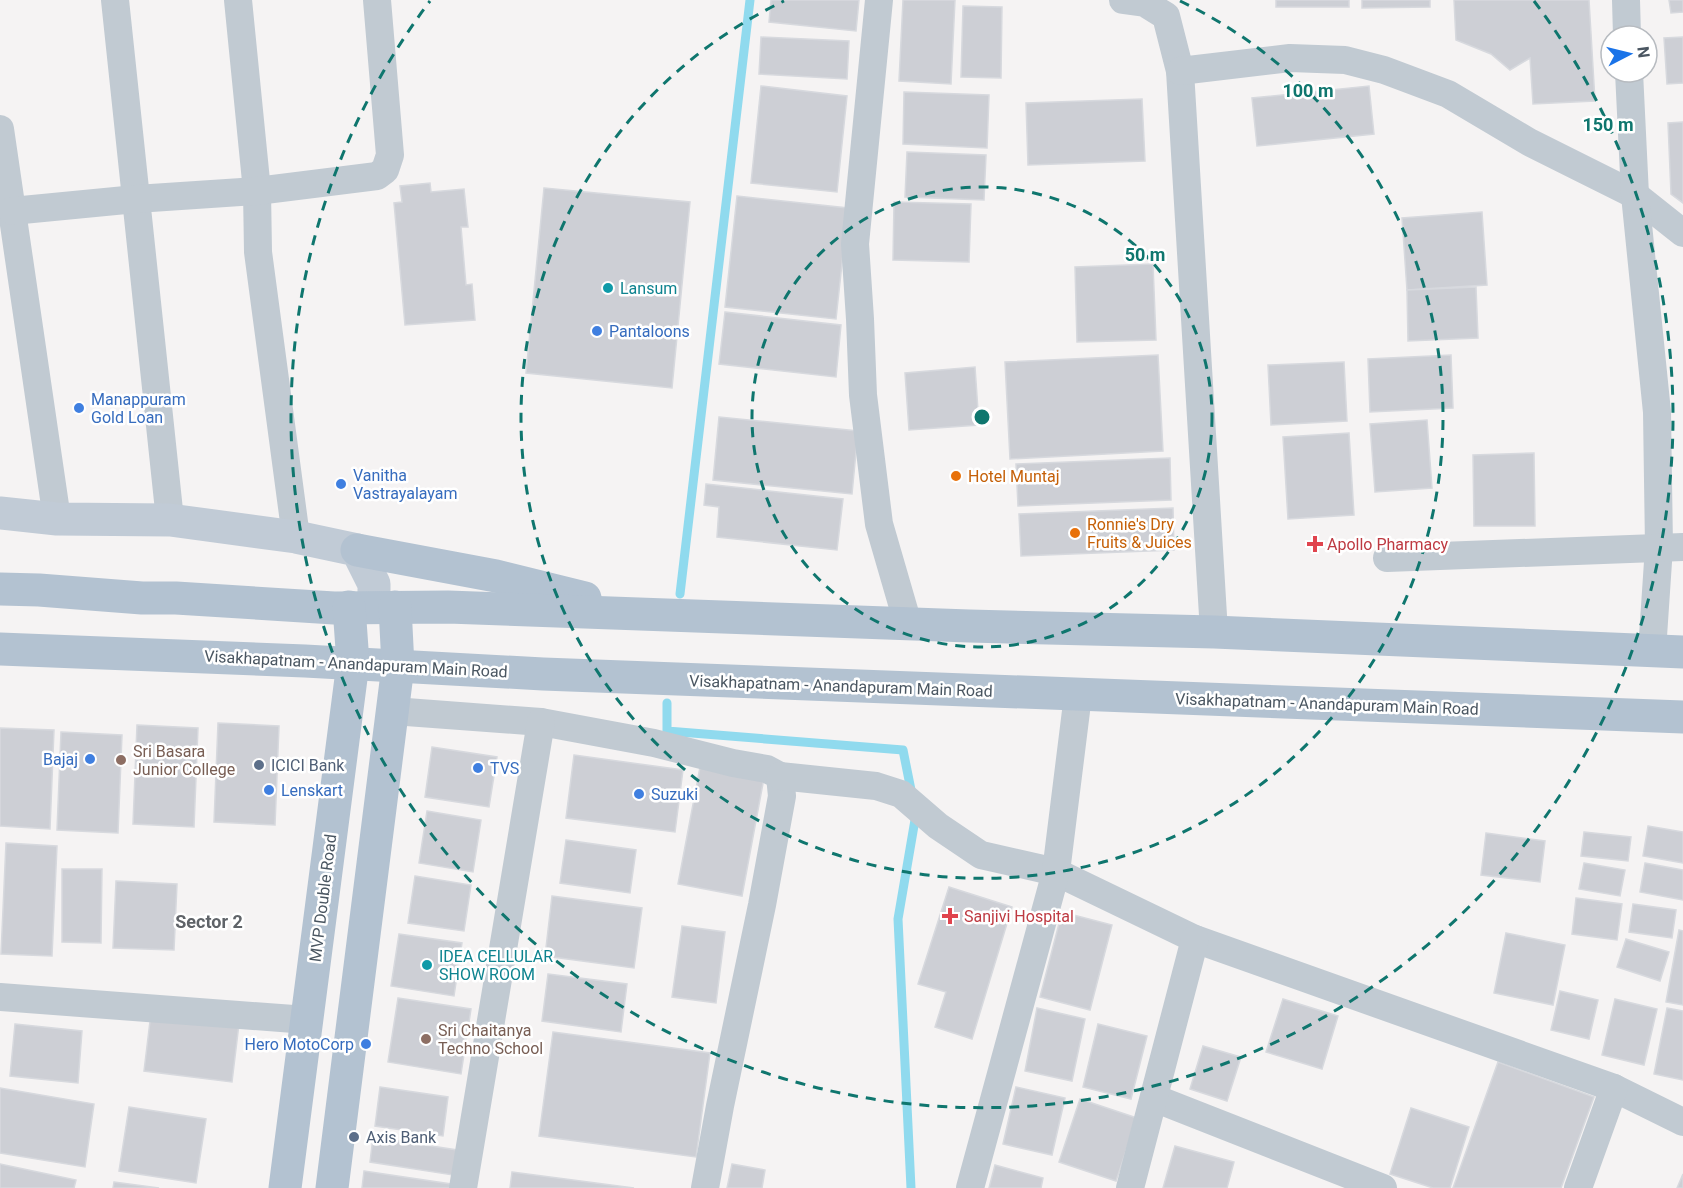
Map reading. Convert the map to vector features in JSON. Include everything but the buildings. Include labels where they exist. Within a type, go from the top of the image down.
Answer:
[{"type":"main road","points":[[0,513],[57,519],[170,520],[296,537],[496,576],[652,614]]},
{"type":"main road","points":[[332,1188],[398,666],[373,607],[374,584],[357,550]]},
{"type":"main road","points":[[0,589],[291,606],[448,607],[908,624],[1214,632],[1668,651]]},
{"type":"main road","name":"MVP Double Road","points":[[285,1188],[353,663],[373,607]]},
{"type":"main road","name":"Visakhapatnam - Anandapuram Main Road","points":[[0,649],[353,663],[543,674],[1683,717]]},
{"type":"street","points":[[116,0],[170,520]]},
{"type":"street","points":[[238,0],[257,191],[258,252],[296,537]]},
{"type":"street","points":[[12,211],[136,199],[257,191],[377,176],[385,170],[390,155],[377,0]]},
{"type":"street","points":[[879,0],[855,244],[863,395],[879,524],[908,624]]},
{"type":"street","points":[[1123,0],[1166,8],[1180,71],[1214,632]]},
{"type":"street","points":[[1626,0],[1627,24]]},
{"type":"street","points":[[1180,71],[1290,58],[1345,60],[1384,70],[1448,94],[1529,142],[1635,195],[1683,233]]},
{"type":"street","points":[[1630,84],[1635,195],[1671,547],[1668,651]]},
{"type":"street","points":[[0,129],[57,519]]},
{"type":"street","points":[[1387,558],[1671,547]]},
{"type":"street","points":[[970,1188],[1056,872],[1078,694]]},
{"type":"street","points":[[393,711],[541,722],[654,743],[767,769],[780,776],[876,786],[901,794],[938,825],[981,855],[1056,872],[1195,939],[1614,1088],[1683,1122]]},
{"type":"street","points":[[463,1188],[541,722]]},
{"type":"street","points":[[705,1188],[780,807],[782,796],[780,776]]},
{"type":"street","points":[[1130,1188],[1195,939]]},
{"type":"street","points":[[0,997],[307,1020]]},
{"type":"street","points":[[1578,1188],[1614,1088]]},
{"type":"street","points":[[1154,1098],[1383,1188]]},
{"type":"waterway","points":[[680,594],[750,0]]},
{"type":"waterway","points":[[667,703],[667,731],[903,750],[912,795]]},
{"type":"waterway","points":[[911,1188],[898,919],[916,814]]},
{"type":"place","name":"Lansum","points":[[608,288]]},
{"type":"place","name":"Pantaloons","points":[[597,331]]},
{"type":"place","name":"Manappuram Gold Loan","points":[[79,408]]},
{"type":"place","name":"Hotel Muntaj","points":[[956,476]]},
{"type":"place","name":"Vanitha Vastrayalayam","points":[[341,484]]},
{"type":"place","name":"Ronnie's Dry Fruits & Juices","points":[[1075,533]]},
{"type":"place","name":"Apollo Pharmacy","points":[[1315,544]]},
{"type":"place","name":"Bajaj","points":[[90,759]]},
{"type":"place","name":"Sri Basara Junior College","points":[[121,760]]},
{"type":"place","name":"ICICI Bank","points":[[259,765]]},
{"type":"place","name":"TVS","points":[[478,768]]},
{"type":"place","name":"Lenskart","points":[[269,790]]},
{"type":"place","name":"Suzuki","points":[[639,794]]},
{"type":"place","name":"Sanjivi Hospital","points":[[950,916]]},
{"type":"place","name":"IDEA CELLULAR SHOW ROOM","points":[[427,965]]},
{"type":"place","name":"Sri Chaitanya Techno School","points":[[426,1039]]},
{"type":"place","name":"Hero MotoCorp","points":[[366,1044]]},
{"type":"place","name":"Axis Bank","points":[[354,1137]]},
{"type":"district","name":"Sector 2","points":[[209,921]]}]
